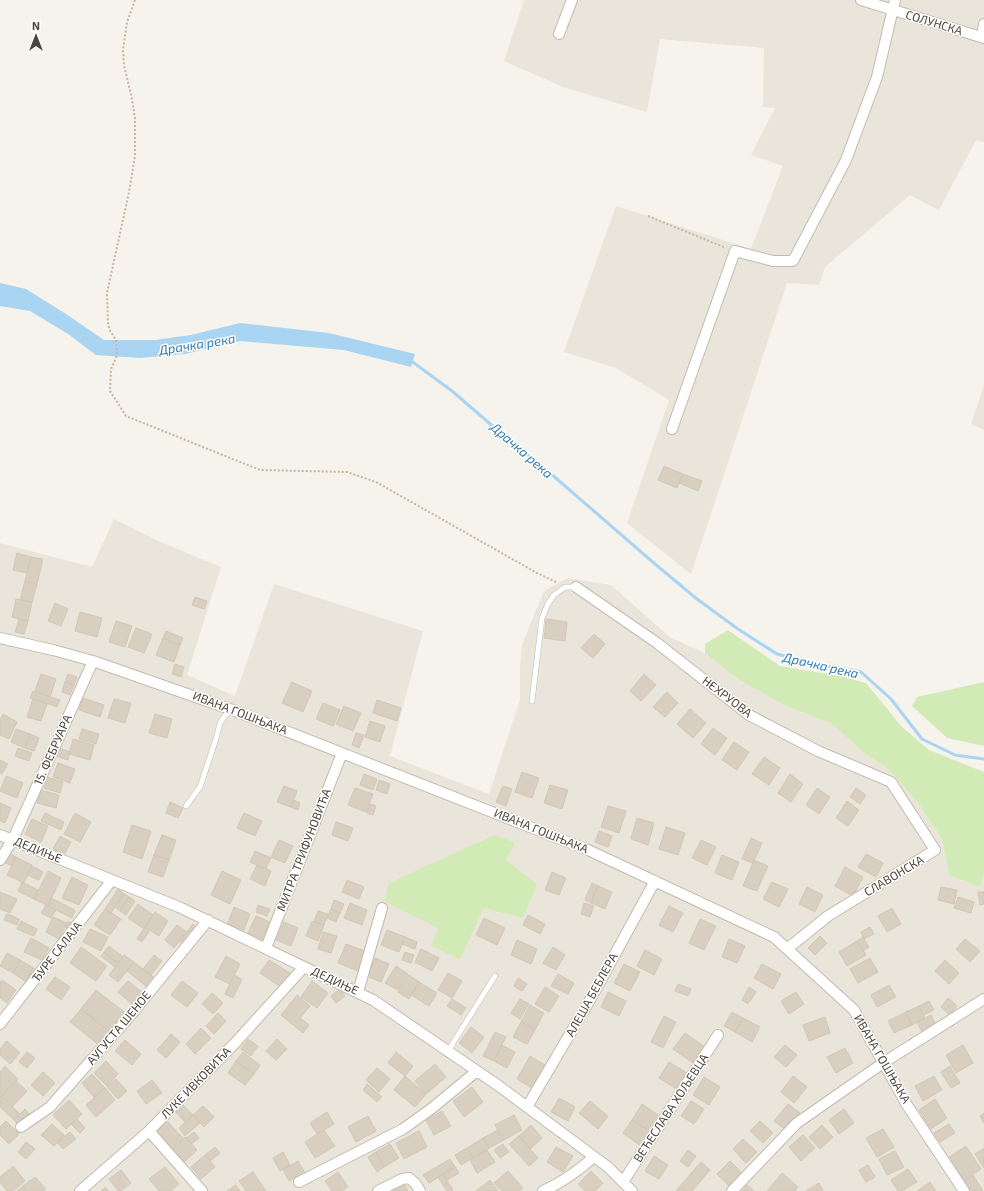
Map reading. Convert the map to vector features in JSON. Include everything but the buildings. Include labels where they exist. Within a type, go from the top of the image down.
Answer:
[{"type":"street","points":[[559,34],[572,0]]},
{"type":"street","name":"СОЛУНСКА","points":[[862,0],[894,5],[983,38]]},
{"type":"street","points":[[672,429],[735,251],[773,261],[793,261],[846,160],[877,77],[894,5]]},
{"type":"street","points":[[983,38],[984,24]]},
{"type":"street","name":"НЕХРУОВА","points":[[576,587],[657,643],[749,715],[818,751],[892,782]]},
{"type":"street","name":"ИВАНА ГОШЊАКА","points":[[0,638],[93,661],[230,709],[586,849],[774,937],[854,1010],[907,1105],[964,1191]]},
{"type":"street","name":"15. ФЕБРУАРА","points":[[0,860],[13,840],[93,661]]},
{"type":"street","name":"МИТРА ТРИФУНОВИЋА","points":[[266,948],[342,753]]},
{"type":"street","name":"СЛАВОНСКА","points":[[787,949],[828,916],[935,850],[892,782]]},
{"type":"street","name":"ДЕДИЊЕ","points":[[0,835],[208,920],[358,992],[448,1051],[527,1107],[608,1167],[632,1191]]},
{"type":"street","name":"ЂУРЕ САЛАЈА","points":[[0,1024],[112,880]]},
{"type":"street","name":"АЛЕША БЕБЛЕРА","points":[[527,1107],[591,998],[655,881]]},
{"type":"street","points":[[358,992],[382,908]]},
{"type":"street","name":"АУГУСТА ШЕНОЕ","points":[[21,1127],[50,1107],[130,1016],[208,920]]},
{"type":"street","name":"ЛУКЕ ИВКОВИЋА","points":[[80,1191],[149,1131],[236,1042],[304,967]]},
{"type":"street","points":[[732,1191],[797,1123],[883,1063],[984,999]]},
{"type":"street","name":"ВЕЋЕСЛАВА ХОЉЕВЦА","points":[[623,1182],[718,1035]]},
{"type":"street","points":[[299,1182],[403,1129],[477,1071]]},
{"type":"street","points":[[149,1131],[202,1191]]},
{"type":"street","points":[[543,1191],[555,1185],[594,1157]]},
{"type":"street","points":[[378,1191],[402,1179],[409,1178],[415,1183],[420,1191]]},
{"type":"lane","points":[[532,701],[542,618],[545,610],[554,596],[566,587],[576,587]]},
{"type":"lane","points":[[186,806],[200,787],[220,723],[230,709]]},
{"type":"lane","points":[[448,1051],[495,976]]},
{"type":"path","points":[[135,0],[127,22],[123,50],[124,65],[132,98],[135,150],[132,174],[107,293],[107,315],[109,329],[116,340],[117,346],[116,358],[111,369],[110,391],[126,416],[260,470],[347,472],[376,482],[536,572],[566,587]]},
{"type":"path","points":[[648,216],[735,251]]},
{"type":"shaded area","points":[[524,0],[984,0],[984,142],[976,140],[939,210],[910,195],[825,267],[819,285],[787,283],[691,574],[627,523],[669,400],[616,368],[564,352],[616,206],[751,249],[783,166],[751,155],[775,108],[763,107],[764,48],[660,39],[647,112],[563,87],[504,61]]},
{"type":"shaded area","points":[[984,385],[984,430],[971,424]]},
{"type":"shaded area","points":[[114,519],[156,540],[221,567],[187,675],[235,696],[274,584],[423,631],[390,756],[489,794],[520,700],[522,645],[544,591],[568,578],[611,585],[671,638],[705,653],[741,681],[786,706],[831,723],[863,752],[887,768],[916,800],[942,839],[949,875],[980,887],[984,875],[984,1191],[0,1191],[0,543],[92,567]]},
{"type":"green space","points":[[728,630],[780,666],[839,676],[866,683],[902,727],[929,750],[984,772],[984,875],[980,887],[949,875],[942,839],[916,800],[887,768],[863,752],[831,723],[786,706],[741,681],[705,653],[705,644]]},
{"type":"green space","points":[[984,682],[984,746],[947,738],[912,706],[917,697]]},
{"type":"green space","points":[[495,835],[515,843],[506,860],[537,884],[523,918],[484,908],[460,959],[431,946],[439,928],[384,901],[389,883]]},
{"type":"water","points":[[0,283],[26,289],[104,340],[155,340],[191,335],[240,323],[329,333],[415,354],[411,367],[344,350],[240,341],[185,354],[140,358],[96,355],[68,334],[30,311],[0,306]]},
{"type":"waterway","name":"Драчка река","points":[[410,360],[452,391],[697,599],[738,629],[777,654],[812,663],[861,672],[891,699],[922,739],[955,755],[984,759]]}]
